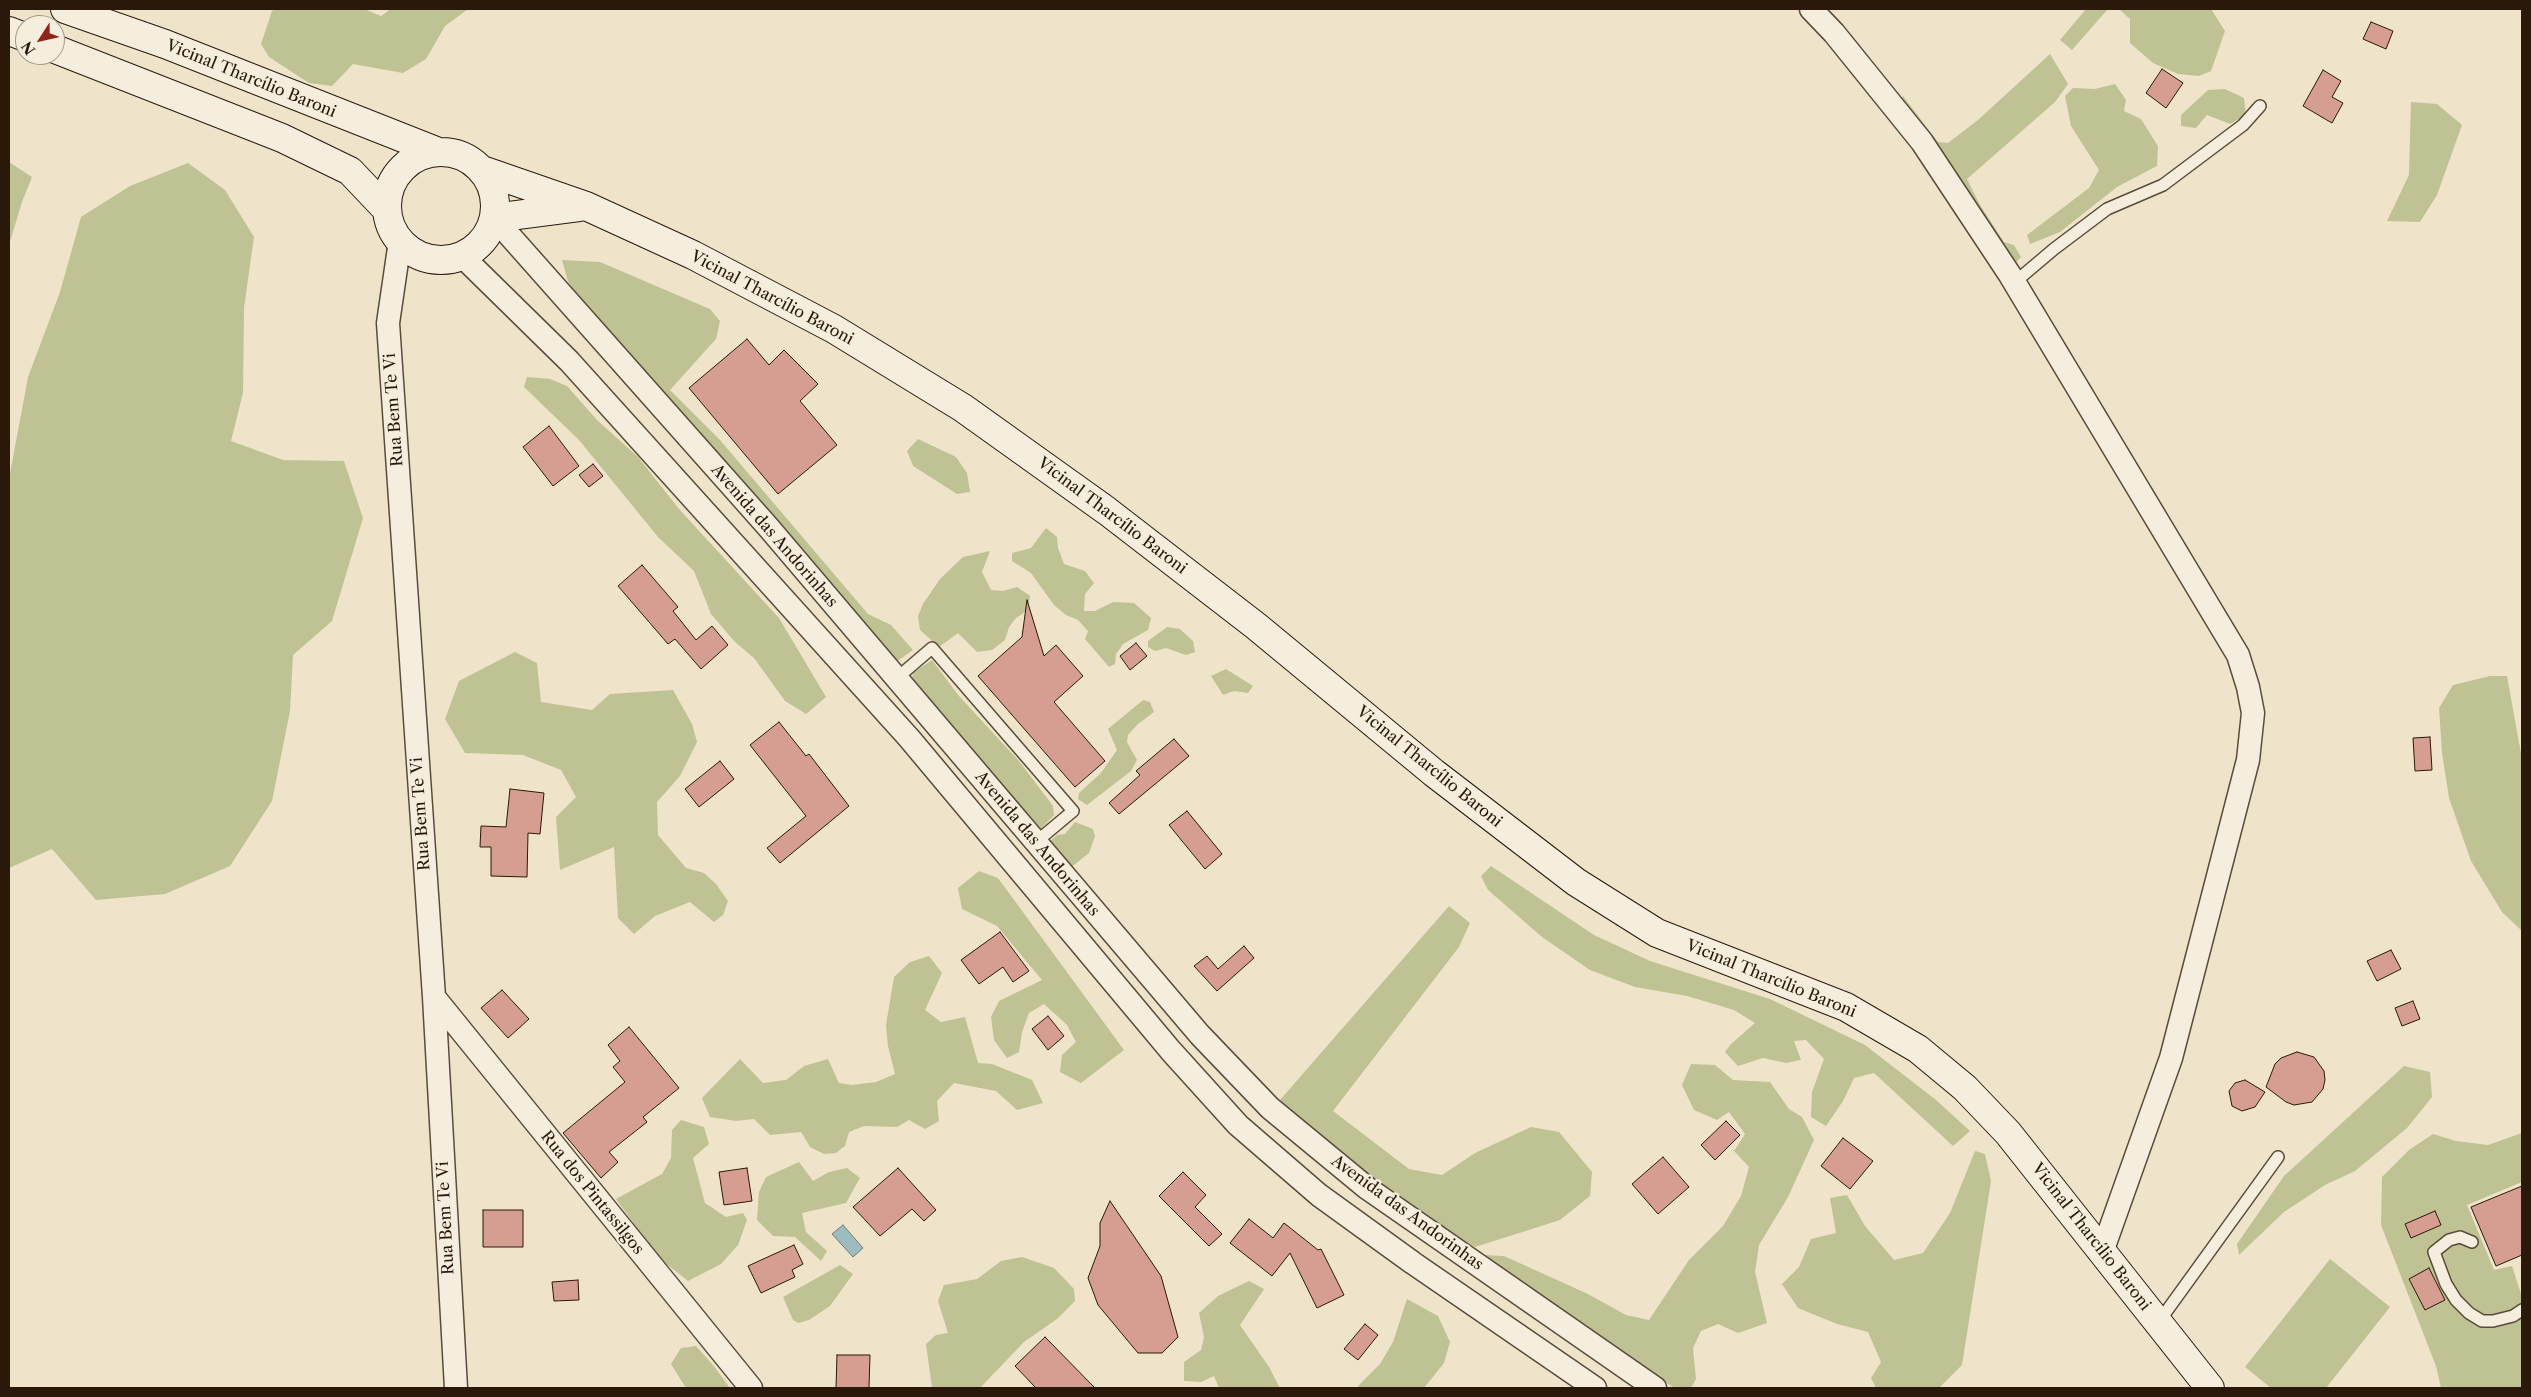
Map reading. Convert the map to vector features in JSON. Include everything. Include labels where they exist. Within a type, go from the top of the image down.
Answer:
[{"type":"main road","name":"Vicinal Tharcílio Baroni","points":[[65,9],[165,44],[436,151]]},
{"type":"main road","points":[[65,53],[282,138],[350,171],[387,210]]},
{"type":"main road","points":[[436,151],[453,153],[469,159],[482,170],[495,201],[494,218],[488,234],[477,247],[462,256],[446,260],[429,259],[413,252],[400,241],[391,227],[387,210],[388,193],[394,177],[405,164],[420,155],[436,151]]},
{"type":"main road","name":"Vicinal Tharcílio Baroni","points":[[482,170],[586,206],[694,255],[825,325],[963,408],[1115,517],[1256,626],[1434,773],[1592,892],[1657,933],[1846,1006],[1918,1050],[1965,1088],[2008,1133],[2210,1388]]},
{"type":"main road","points":[[494,218],[586,206]]},
{"type":"street","points":[[1811,9],[1834,33],[1922,142],[2015,282],[2238,656],[2248,687],[2253,713],[2248,760],[2171,1058],[2102,1252]]},
{"type":"street","name":"Avenida das Andorinhas","points":[[494,218],[769,528],[1200,1035],[1270,1108],[1367,1188],[1655,1388]]},
{"type":"street","name":"Rua Bem Te Vi","points":[[400,241],[388,323],[434,997],[456,1388]]},
{"type":"street","name":"Avenida das Andorinhas","points":[[462,256],[576,368],[890,716],[1171,1051],[1238,1125],[1327,1201],[1413,1263],[1595,1388]]},
{"type":"street","name":"Rua dos Pintassilgos","points":[[434,997],[751,1388]]},
{"type":"lane","points":[[2015,282],[2054,249],[2107,209],[2163,185],[2243,125],[2260,106]]},
{"type":"lane","points":[[896,678],[932,648],[1073,811],[1036,842]]},
{"type":"lane","points":[[2158,1322],[2278,1157]]},
{"type":"lane","points":[[2472,1242],[2460,1237],[2449,1240],[2434,1252],[2446,1284],[2456,1300],[2469,1313],[2482,1321],[2492,1321],[2512,1316],[2522,1310]]},
{"type":"green space","points":[[275,9],[364,9],[381,16],[391,9],[468,9],[445,26],[426,59],[403,73],[353,64],[332,86],[309,83],[269,57],[261,44],[272,11]]},
{"type":"green space","points":[[2086,9],[2108,9],[2072,50],[2060,40]]},
{"type":"green space","points":[[2119,9],[2211,9],[2225,31],[2211,71],[2199,76],[2178,74],[2153,63],[2130,43],[2130,19]]},
{"type":"green space","points":[[2050,54],[2068,84],[2055,102],[1967,179],[1980,205],[2004,242],[2014,245],[2021,257],[2013,266],[1898,105],[1903,96],[1938,142],[1948,143],[1978,120]]},
{"type":"green space","points":[[2115,84],[2126,100],[2124,111],[2141,119],[2158,146],[2157,166],[2117,187],[2060,232],[2030,244],[2027,235],[2089,188],[2099,170],[2071,126],[2065,96],[2073,88],[2095,89]]},
{"type":"green space","points":[[2225,89],[2244,98],[2246,115],[2230,124],[2207,115],[2196,128],[2181,126],[2181,115],[2208,90]]},
{"type":"green space","points":[[2411,102],[2437,104],[2462,125],[2437,195],[2420,222],[2387,221],[2409,175]]},
{"type":"green space","points":[[9,162],[32,177],[9,245]]},
{"type":"green space","points":[[188,163],[225,190],[254,237],[244,308],[243,393],[231,441],[283,460],[344,461],[363,518],[332,621],[293,655],[290,711],[272,801],[230,866],[165,894],[96,900],[52,849],[9,868],[9,479],[28,377],[60,292],[81,217],[130,186]]},
{"type":"green space","points":[[562,260],[600,262],[710,309],[720,321],[716,339],[670,390],[720,440],[868,614],[891,625],[913,650],[893,664],[583,308],[568,281]]},
{"type":"green space","points":[[527,377],[550,379],[567,386],[597,420],[638,457],[679,509],[779,618],[826,697],[806,714],[785,701],[754,658],[735,642],[711,614],[694,571],[658,537],[579,440],[524,387]]},
{"type":"green space","points":[[918,439],[956,457],[967,473],[970,492],[957,494],[913,466],[907,451]]},
{"type":"green space","points":[[1046,528],[1057,537],[1058,548],[1064,564],[1085,571],[1094,583],[1085,594],[1084,611],[1095,611],[1113,602],[1134,603],[1151,618],[1148,630],[1123,644],[1116,654],[1115,664],[1109,667],[1085,639],[1088,631],[1078,620],[1066,615],[1054,605],[1031,573],[1012,561],[1012,553],[1031,548]]},
{"type":"green space","points":[[990,551],[982,572],[991,590],[1003,591],[1017,587],[1030,596],[1028,610],[1016,618],[1009,627],[1005,640],[992,650],[977,652],[958,633],[939,647],[920,630],[918,616],[923,604],[940,579],[963,557]]},
{"type":"green space","points":[[1167,627],[1180,629],[1193,641],[1195,652],[1186,655],[1166,648],[1155,651],[1148,647],[1148,641]]},
{"type":"green space","points":[[515,652],[537,663],[541,702],[592,710],[610,694],[673,690],[692,724],[697,742],[680,776],[657,802],[658,835],[686,868],[704,873],[716,884],[728,901],[723,915],[714,922],[690,902],[655,916],[634,934],[618,918],[614,847],[560,870],[556,817],[576,797],[561,770],[523,755],[465,753],[445,719],[459,681]]},
{"type":"green space","points":[[932,660],[959,696],[1019,761],[1053,806],[1054,815],[1036,834],[911,688],[913,673]]},
{"type":"green space","points":[[1226,669],[1253,686],[1248,693],[1234,691],[1223,695],[1211,676]]},
{"type":"green space","points":[[2490,676],[2507,676],[2522,759],[2521,930],[2502,912],[2471,861],[2449,798],[2442,753],[2439,708],[2453,685]]},
{"type":"green space","points":[[1143,700],[1150,702],[1154,712],[1138,724],[1128,735],[1127,742],[1137,760],[1131,771],[1087,805],[1078,799],[1079,793],[1101,773],[1117,750],[1108,729]]},
{"type":"green space","points":[[1075,822],[1093,829],[1095,836],[1089,853],[1069,869],[1046,845],[1057,835],[1065,834]]},
{"type":"green space","points":[[1491,866],[1594,935],[1650,961],[1770,999],[1865,1045],[1936,1100],[1970,1131],[1953,1146],[1874,1073],[1854,1078],[1843,1101],[1826,1126],[1811,1117],[1812,1092],[1824,1059],[1806,1040],[1794,1041],[1801,1060],[1786,1063],[1763,1058],[1738,1066],[1725,1052],[1731,1044],[1755,1023],[1734,1010],[1687,996],[1635,987],[1590,970],[1542,937],[1488,890],[1481,876]]},
{"type":"green space","points":[[979,871],[998,878],[1124,1050],[1081,1083],[1060,1072],[1062,1055],[1076,1042],[1067,1025],[1044,1004],[1029,1013],[1022,1032],[1019,1052],[1007,1058],[994,1040],[991,1017],[999,1001],[1042,980],[997,926],[962,909],[958,888]]},
{"type":"green space","points":[[1449,906],[1470,923],[1459,947],[1333,1111],[1409,1169],[1442,1175],[1475,1153],[1531,1127],[1559,1132],[1592,1172],[1590,1196],[1560,1220],[1475,1247],[1397,1200],[1280,1100]]},
{"type":"green space","points":[[929,956],[942,973],[925,1010],[941,1022],[965,1017],[978,1063],[992,1064],[1032,1080],[1043,1103],[1017,1110],[996,1091],[954,1083],[937,1101],[939,1121],[925,1129],[909,1120],[897,1127],[864,1126],[849,1132],[845,1146],[836,1153],[824,1154],[810,1147],[801,1132],[770,1135],[754,1119],[736,1121],[710,1117],[702,1098],[740,1059],[763,1083],[786,1080],[804,1066],[828,1059],[839,1083],[852,1085],[876,1082],[895,1074],[888,1046],[886,1025],[894,977],[910,962]]},
{"type":"green space","points":[[1691,1064],[1715,1065],[1733,1080],[1770,1082],[1789,1109],[1802,1117],[1814,1140],[1788,1197],[1759,1245],[1755,1272],[1767,1323],[1738,1333],[1718,1324],[1701,1331],[1693,1348],[1696,1379],[1691,1388],[1675,1388],[1631,1362],[1494,1266],[1485,1255],[1504,1256],[1588,1294],[1626,1315],[1649,1320],[1689,1260],[1723,1226],[1741,1196],[1749,1167],[1734,1151],[1745,1134],[1729,1112],[1717,1120],[1694,1110],[1682,1085]]},
{"type":"green space","points":[[2404,1066],[2430,1072],[2432,1097],[2407,1128],[2355,1171],[2325,1185],[2284,1212],[2239,1255],[2237,1244],[2284,1176]]},
{"type":"green space","points":[[681,1120],[704,1127],[709,1144],[693,1158],[705,1203],[726,1217],[743,1213],[747,1220],[738,1245],[721,1264],[688,1281],[659,1258],[616,1199],[662,1174],[671,1158],[672,1130]]},
{"type":"green space","points":[[2522,1133],[2522,1182],[2467,1205],[2494,1270],[2512,1266],[2522,1297],[2522,1388],[2441,1388],[2436,1366],[2381,1225],[2382,1177],[2409,1150],[2433,1134],[2456,1141],[2488,1145]]},
{"type":"green space","points":[[1975,1151],[1985,1154],[1991,1181],[1962,1365],[1939,1388],[1876,1388],[1871,1378],[1881,1362],[1868,1332],[1837,1324],[1798,1308],[1782,1284],[1799,1267],[1811,1239],[1836,1233],[1830,1198],[1847,1195],[1865,1226],[1894,1260],[1923,1253],[1950,1213]]},
{"type":"green space","points":[[799,1162],[813,1181],[829,1172],[847,1168],[860,1178],[846,1203],[802,1213],[806,1232],[827,1251],[821,1261],[795,1237],[773,1236],[757,1220],[759,1192],[766,1177]]},
{"type":"green space","points":[[1022,1257],[1054,1268],[1074,1289],[1075,1301],[1057,1319],[1024,1342],[980,1388],[932,1388],[926,1344],[936,1335],[948,1333],[938,1301],[944,1285],[977,1279],[1001,1261]]},
{"type":"green space","points":[[2330,1259],[2390,1307],[2326,1388],[2271,1388],[2245,1367]]},
{"type":"green space","points":[[840,1265],[853,1274],[830,1306],[809,1320],[798,1323],[793,1320],[783,1297]]},
{"type":"green space","points":[[1249,1281],[1264,1289],[1240,1325],[1269,1367],[1280,1388],[1219,1388],[1214,1376],[1201,1382],[1184,1381],[1184,1362],[1201,1350],[1204,1337],[1199,1313],[1218,1296]]},
{"type":"green space","points":[[1407,1299],[1438,1316],[1450,1342],[1444,1363],[1424,1388],[1359,1388],[1358,1386],[1380,1364],[1393,1342]]},
{"type":"green space","points":[[696,1346],[730,1388],[686,1388],[671,1364],[681,1348]]},
{"type":"water","points":[[843,1225],[863,1248],[853,1257],[832,1234]]},
{"type":"building","points":[[2371,22],[2393,31],[2386,49],[2363,39]]},
{"type":"building","points":[[2162,69],[2183,83],[2166,108],[2146,93]]},
{"type":"building","points":[[2323,70],[2341,81],[2332,97],[2343,103],[2332,123],[2303,106]]},
{"type":"building","points":[[747,339],[769,365],[784,350],[818,384],[800,401],[837,445],[778,494],[689,388]]},
{"type":"building","points":[[549,426],[579,466],[553,486],[523,447]]},
{"type":"building","points":[[593,464],[603,476],[589,487],[579,475]]},
{"type":"building","points":[[642,565],[678,607],[673,611],[696,640],[712,626],[728,645],[701,669],[675,639],[668,644],[618,586]]},
{"type":"building","points":[[1027,600],[1044,656],[1056,645],[1083,676],[1054,702],[1105,761],[1075,787],[978,676],[1022,637]]},
{"type":"building","points":[[1136,643],[1147,656],[1130,670],[1120,656]]},
{"type":"building","points":[[779,722],[806,756],[809,754],[849,806],[780,863],[767,848],[806,816],[750,745]]},
{"type":"building","points":[[2430,737],[2432,770],[2415,771],[2413,738]]},
{"type":"building","points":[[1174,739],[1189,756],[1119,814],[1109,803],[1140,775],[1136,771]]},
{"type":"building","points":[[720,761],[734,779],[699,807],[685,789]]},
{"type":"building","points":[[510,789],[544,793],[540,834],[528,833],[527,877],[491,876],[491,847],[480,847],[481,826],[506,827]]},
{"type":"building","points":[[1187,811],[1222,854],[1205,869],[1169,825]]},
{"type":"building","points":[[1000,932],[1029,971],[1013,982],[1003,967],[979,984],[961,960]]},
{"type":"building","points":[[1244,946],[1254,958],[1217,991],[1194,966],[1207,956],[1218,969]]},
{"type":"building","points":[[2391,950],[2401,969],[2377,981],[2367,961]]},
{"type":"building","points":[[502,990],[529,1019],[508,1038],[481,1008]]},
{"type":"building","points":[[2413,1001],[2420,1019],[2402,1026],[2395,1008]]},
{"type":"building","points":[[1048,1016],[1064,1036],[1048,1050],[1032,1029]]},
{"type":"building","points":[[629,1027],[679,1088],[643,1117],[647,1122],[609,1152],[618,1162],[601,1178],[563,1133],[625,1082],[613,1067],[620,1061],[608,1045]]},
{"type":"building","points":[[2297,1052],[2314,1057],[2324,1071],[2325,1080],[2323,1089],[2312,1102],[2294,1105],[2286,1102],[2266,1087],[2275,1064],[2281,1058]]},
{"type":"building","points":[[2245,1080],[2265,1092],[2255,1107],[2242,1111],[2232,1106],[2229,1091],[2235,1083]]},
{"type":"building","points":[[1726,1121],[1740,1135],[1715,1160],[1701,1145]]},
{"type":"building","points":[[1843,1138],[1873,1161],[1850,1189],[1821,1166]]},
{"type":"building","points":[[1663,1157],[1689,1187],[1658,1214],[1632,1184]]},
{"type":"building","points":[[747,1168],[752,1201],[724,1205],[719,1172]]},
{"type":"building","points":[[898,1168],[936,1210],[924,1221],[912,1209],[880,1236],[853,1207]]},
{"type":"building","points":[[1183,1172],[1206,1195],[1195,1207],[1222,1234],[1209,1246],[1159,1196]]},
{"type":"building","points":[[2522,1186],[2522,1255],[2496,1266],[2471,1207]]},
{"type":"building","points":[[1110,1201],[1161,1276],[1178,1337],[1162,1353],[1138,1353],[1098,1305],[1088,1278],[1100,1246],[1100,1223]]},
{"type":"building","points":[[483,1210],[523,1210],[523,1247],[483,1247]]},
{"type":"building","points":[[2435,1211],[2441,1225],[2411,1238],[2405,1224]]},
{"type":"building","points":[[1249,1219],[1273,1238],[1284,1223],[1318,1250],[1321,1249],[1344,1295],[1317,1308],[1290,1253],[1272,1276],[1230,1243]]},
{"type":"building","points":[[794,1245],[803,1264],[792,1270],[795,1277],[761,1293],[748,1266]]},
{"type":"building","points":[[2429,1268],[2445,1300],[2425,1310],[2409,1279]]},
{"type":"building","points":[[578,1280],[579,1300],[554,1301],[552,1282]]},
{"type":"building","points":[[1365,1324],[1378,1335],[1358,1360],[1344,1349]]},
{"type":"building","points":[[1045,1337],[1095,1388],[1036,1388],[1015,1366]]},
{"type":"building","points":[[837,1355],[870,1355],[869,1388],[836,1388]]}]
